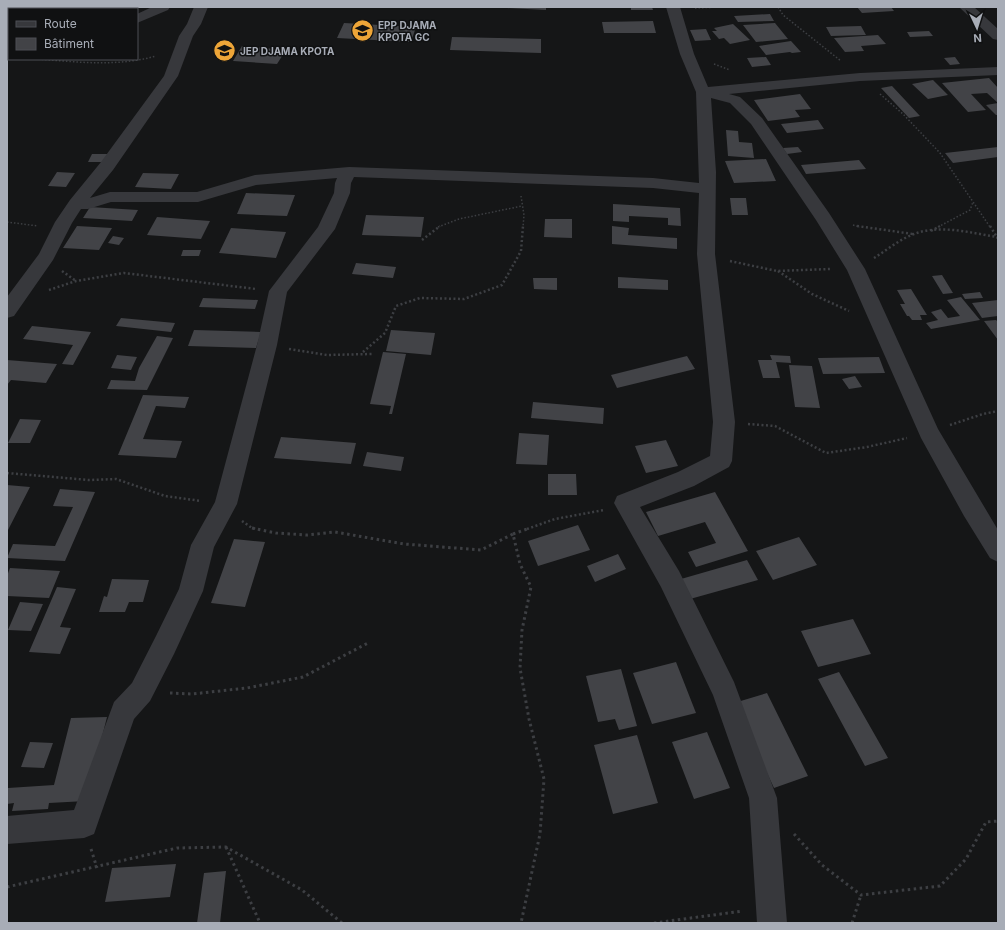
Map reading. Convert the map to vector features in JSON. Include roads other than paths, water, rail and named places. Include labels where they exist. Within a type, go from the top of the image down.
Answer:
[{"type":"street","points":[[138,19],[164,7]]},
{"type":"street","points":[[10,307],[47,256],[64,222],[76,204],[107,166],[171,76],[186,36],[201,7]]},
{"type":"street","points":[[966,7],[998,36]]},
{"type":"street","points":[[674,8],[686,54],[703,92],[708,189],[706,254],[724,422],[721,461],[686,479],[625,502],[670,578],[725,691],[763,798],[771,915]]},
{"type":"street","points":[[703,92],[860,77],[998,70]]},
{"type":"street","points":[[703,92],[735,100],[757,121],[823,217],[856,269],[929,432],[972,509],[998,551]]},
{"type":"street","points":[[76,204],[88,204],[110,197],[198,197],[255,180],[349,172],[521,177],[653,183],[708,189]]},
{"type":"street","points":[[7,830],[84,824],[123,711],[141,692],[191,591],[203,545],[226,504],[267,345],[278,292],[326,229],[342,193],[343,183],[349,172]]},
{"type":"place","name":"EPP DJAMA KPOTA GC","points":[[362,31]]},
{"type":"place","name":"JEP DJAMA KPOTA","points":[[224,51]]}]
